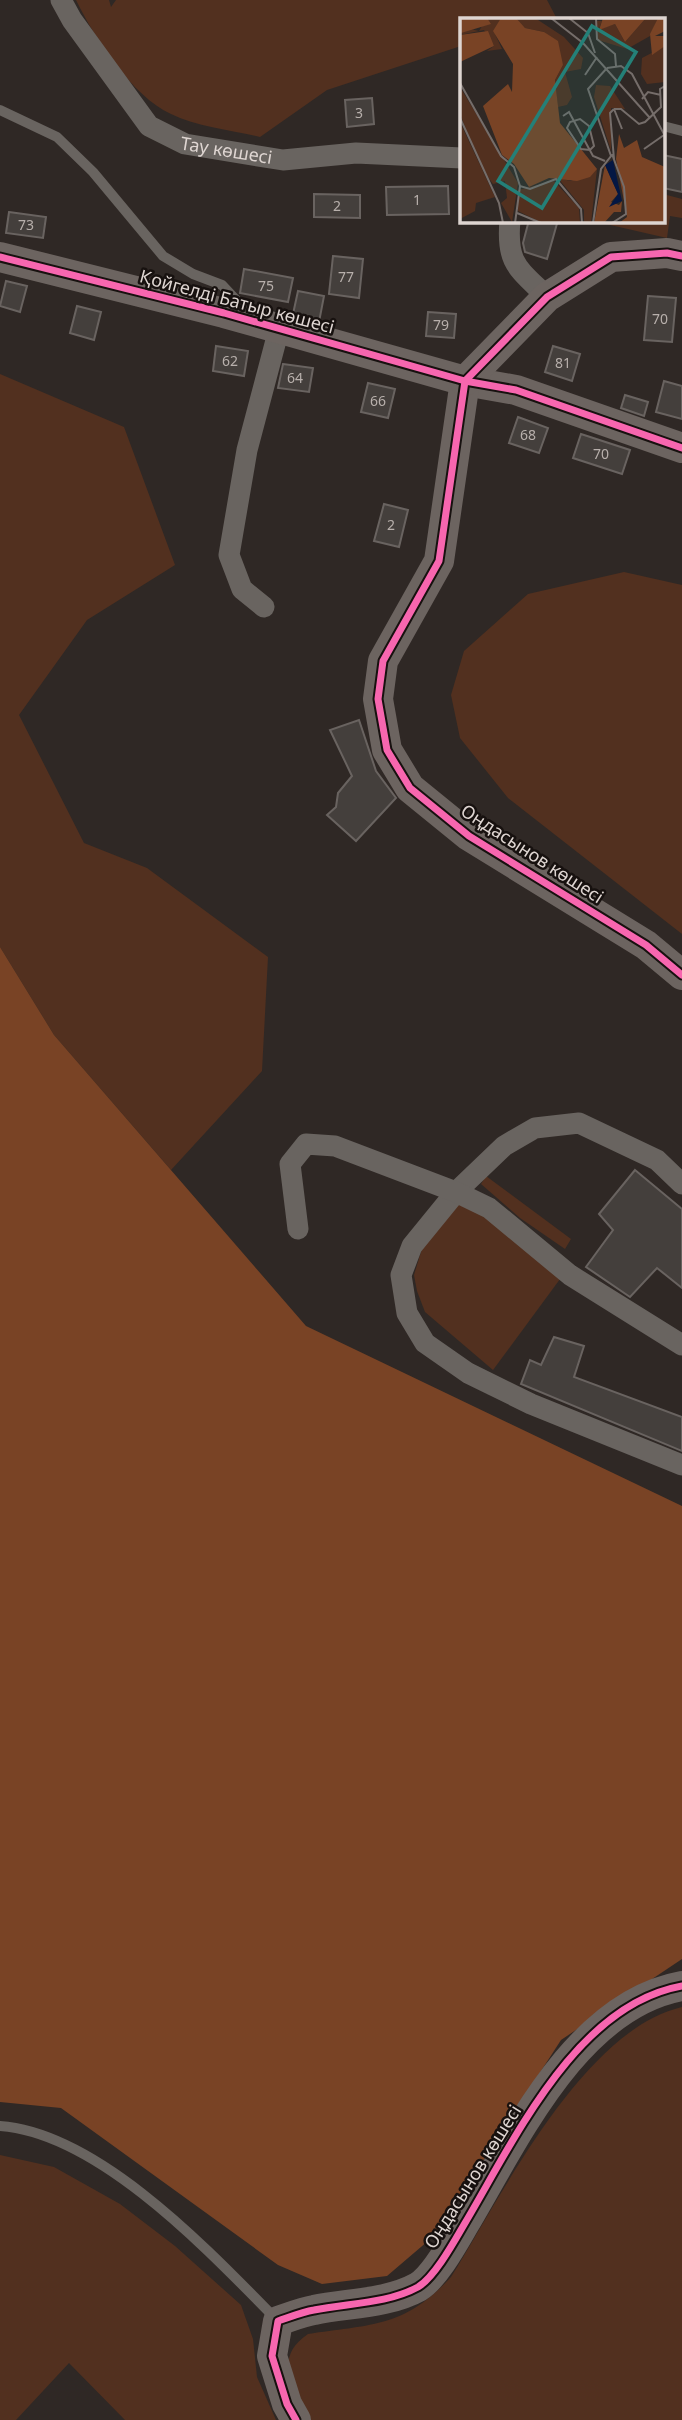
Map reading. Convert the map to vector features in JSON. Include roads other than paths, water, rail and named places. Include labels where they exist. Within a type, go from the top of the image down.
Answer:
[{"type":"street","name":"Тау көшесі","points":[[61,0],[72,20],[149,126],[185,144],[283,160],[356,153],[460,158]]},
{"type":"street","points":[[510,222],[508,247],[516,266],[548,297]]},
{"type":"street","points":[[465,381],[548,297],[611,257],[667,253],[682,256]]},
{"type":"street","name":"Қойгелді Батыр көшесі","points":[[0,257],[239,317],[465,381],[516,390],[682,449]]},
{"type":"street","points":[[264,607],[242,589],[229,555],[247,450],[279,329]]},
{"type":"street","name":"Оңдасынов көшесі","points":[[465,381],[439,561],[383,661],[378,699],[387,750],[410,788],[469,836],[646,945],[682,975]]},
{"type":"street","points":[[682,1184],[657,1160],[579,1123],[535,1128],[504,1146],[456,1192],[412,1246],[401,1275],[407,1312],[425,1343],[468,1373],[531,1404],[682,1465]]},
{"type":"street","points":[[298,1229],[290,1164],[306,1144],[335,1146],[456,1192],[489,1208],[570,1275],[682,1345]]},
{"type":"street","name":"Оңдасынов көшесі","points":[[278,2322],[312,2310],[385,2299],[419,2286],[447,2253],[545,2089],[603,2024],[640,1999],[682,1986]]},
{"type":"street","points":[[278,2322],[272,2356],[287,2404],[296,2420]]},
{"type":"lane","points":[[0,110],[57,137],[93,172],[163,256],[193,274],[222,285],[237,301],[239,317]]},
{"type":"lane","points":[[664,126],[682,131]]},
{"type":"lane","points":[[0,2126],[13,2127],[82,2150],[191,2232],[278,2322]]}]
